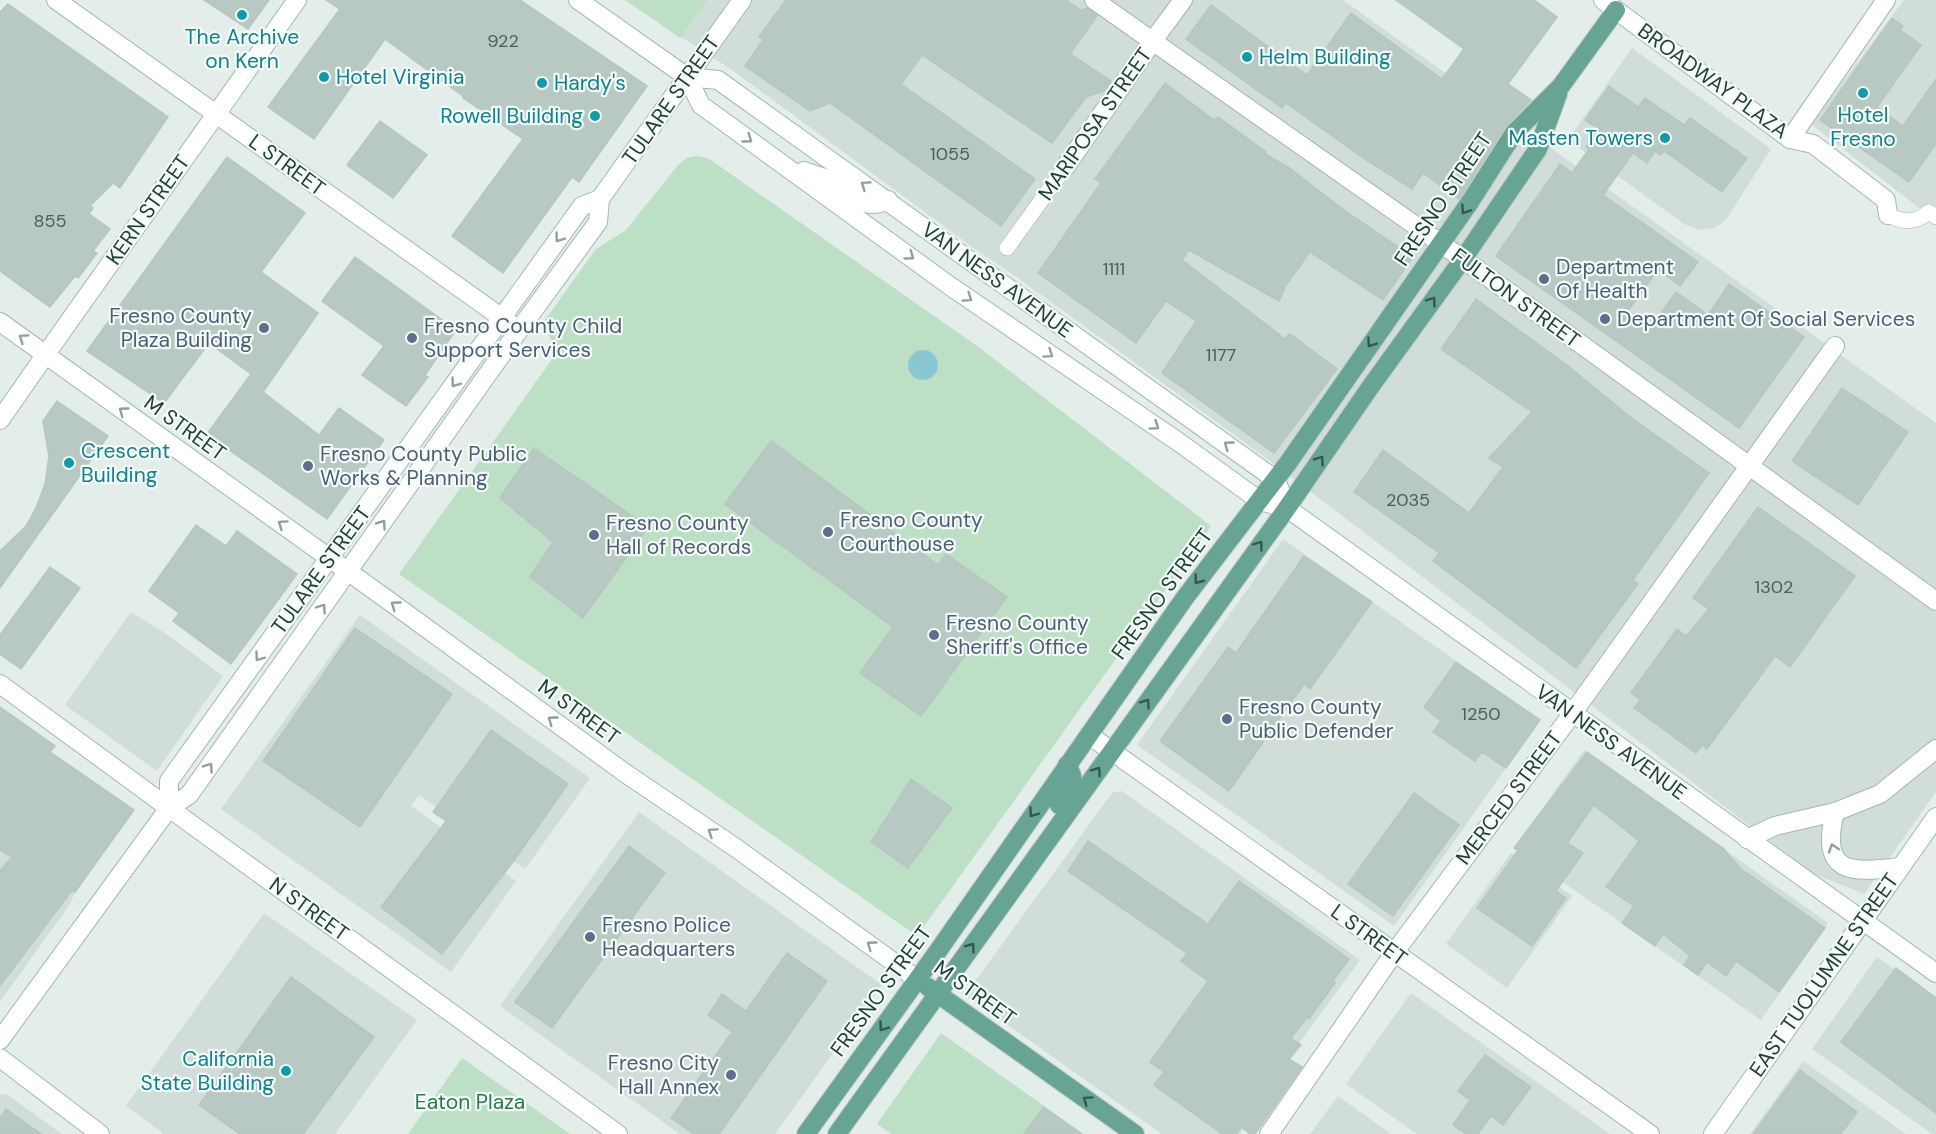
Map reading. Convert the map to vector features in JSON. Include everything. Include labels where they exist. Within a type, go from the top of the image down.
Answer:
[{"type":"main road","name":"L STREET","points":[[56,0],[519,330]]},
{"type":"main road","name":"KERN STREET","points":[[0,420],[297,0]]},
{"type":"main road","name":"VAN NESS AVENUE","points":[[578,0],[687,77],[701,105],[950,286],[1180,443],[1260,501],[1287,508],[1936,973]]},
{"type":"main road","name":"TULARE STREET","points":[[0,1040],[169,808],[189,795],[598,222],[600,199],[742,0]]},
{"type":"main road","name":"FULTON STREET","points":[[1094,0],[1441,244],[1936,601]]},
{"type":"main road","name":"MARIPOSA STREET","points":[[1066,166],[1183,0]]},
{"type":"main road","points":[[1790,139],[1886,0]]},
{"type":"main road","name":"BROADWAY PLAZA","points":[[1610,5],[1790,139],[1813,144],[1886,200],[1888,215]]},
{"type":"main road","name":"FRESNO STREET","points":[[837,1134],[1287,508],[1538,149],[1561,86],[1610,5]]},
{"type":"main road","name":"VAN NESS AVENUE","points":[[687,77],[718,80],[1276,480]]},
{"type":"main road","name":"FRESNO STREET","points":[[806,1134],[918,980],[1184,599],[1276,480],[1441,244],[1514,133],[1561,86]]},
{"type":"main road","points":[[777,161],[836,183],[863,203],[879,204],[888,200]]},
{"type":"main road","name":"TULARE STREET","points":[[169,808],[170,781],[582,206],[600,199]]},
{"type":"main road","name":"M STREET","points":[[0,322],[625,773],[736,848],[1135,1134]]},
{"type":"main road","name":"MERCED STREET","points":[[1269,1134],[1394,953],[1572,714],[1835,346]]},
{"type":"main road","points":[[1276,480],[1287,508]]},
{"type":"main road","name":"N STREET","points":[[0,684],[618,1134]]},
{"type":"main road","name":"L STREET","points":[[1089,735],[1650,1134]]},
{"type":"main road","points":[[1747,839],[1776,826],[1835,812],[1880,794],[1936,749]]},
{"type":"main road","points":[[1012,893],[1022,861],[1073,785],[1074,779],[1066,765]]},
{"type":"main road","points":[[1835,812],[1830,839],[1832,852],[1839,862],[1848,869],[1863,871],[1900,867]]},
{"type":"main road","name":"EAST TUOLUMNE STREET","points":[[1713,1134],[1936,817]]},
{"type":"main road","points":[[0,1058],[100,1134]]},
{"type":"street","name":"MARIPOSA STREET","points":[[1007,248],[1066,166]]},
{"type":"street","points":[[1888,215],[1905,222],[1920,219],[1929,212],[1936,217]]},
{"type":"shaded area","points":[[624,0],[1343,0],[1936,423],[1936,792],[1864,894],[1812,873],[1266,458],[975,249],[732,70]]},
{"type":"shaded area","points":[[1904,0],[1936,0],[1936,221],[1811,124]]},
{"type":"shaded area","points":[[1632,48],[1771,149],[1726,220],[1714,228],[1700,230],[1684,224],[1568,140]]},
{"type":"shaded area","points":[[1283,539],[1540,720],[1394,926],[1137,745]]},
{"type":"shaded area","points":[[131,612],[165,633],[223,676],[157,771],[65,705]]},
{"type":"shaded area","points":[[360,615],[590,778],[525,869],[419,795],[411,806],[516,881],[451,972],[221,809]]},
{"type":"shaded area","points":[[1584,750],[1828,923],[1761,1020],[1514,848]]},
{"type":"shaded area","points":[[1122,791],[1360,960],[1294,1050],[1240,1134],[1162,1134],[965,995],[1112,793]]},
{"type":"shaded area","points":[[639,812],[882,985],[775,1134],[680,1134],[500,1006]]},
{"type":"shaded area","points":[[11,846],[75,892],[70,904],[0,1002],[0,850],[6,853]]},
{"type":"shaded area","points":[[1511,853],[1572,896],[1507,988],[1446,944]]},
{"type":"shaded area","points":[[264,913],[417,1020],[335,1134],[164,1134],[126,1106]]},
{"type":"shaded area","points":[[1877,957],[1936,1000],[1936,1134],[1932,1134],[1812,1049]]},
{"type":"shaded area","points":[[1411,993],[1610,1134],[1417,1134],[1346,1084]]},
{"type":"shaded area","points":[[1803,1061],[1906,1134],[1750,1134]]},
{"type":"shaded area","points":[[6,1094],[62,1134],[0,1134],[0,1095]]},
{"type":"shaded area","points":[[1338,1096],[1391,1134],[1310,1134]]},
{"type":"green space","points":[[626,0],[707,0],[680,38]]},
{"type":"green space","points":[[696,156],[708,158],[977,346],[1211,526],[917,936],[399,574],[555,355],[545,320],[596,249],[626,230],[679,164],[687,158]]},
{"type":"green space","points":[[941,1033],[1044,1106],[1024,1134],[891,1134],[877,1124]]},
{"type":"green space","name":"Eaton Plaza","points":[[462,1058],[570,1134],[408,1134]]},
{"type":"water","points":[[923,350],[934,354],[938,365],[934,376],[923,380],[912,376],[908,365],[912,354]]},
{"type":"building","name":"The Archive on Kern","points":[[204,0],[269,0],[248,29]]},
{"type":"building","points":[[326,0],[520,0],[647,86],[579,182],[572,177],[503,273],[452,236],[523,139],[463,98],[385,39],[314,139],[268,107],[340,9]]},
{"type":"building","points":[[786,0],[1066,0],[1081,10],[1087,8],[1097,16],[1070,54],[1111,81],[1104,91],[1086,97],[1052,143],[922,55],[901,84],[1035,179],[1001,226],[830,103],[810,111],[745,66],[763,40],[759,37]]},
{"type":"building","points":[[1396,0],[1534,0],[1557,17],[1508,84],[1531,100],[1505,127],[1459,199],[1423,173],[1412,189],[1363,158],[1286,103],[1282,108],[1186,39],[1211,5],[1307,75],[1351,13],[1442,79],[1464,49]]},
{"type":"building","points":[[8,4],[168,117],[120,188],[113,183],[90,206],[93,208],[89,214],[110,229],[93,251],[97,253],[78,278],[75,276],[50,307],[0,271],[0,12]]},
{"type":"building","name":"Hotel Fresno","points":[[1892,18],[1903,26],[1900,30],[1921,45],[1877,107],[1903,126],[1936,79],[1936,144],[1909,182],[1820,120]]},
{"type":"building","points":[[1165,83],[1214,120],[1218,117],[1266,152],[1265,154],[1288,167],[1344,210],[1413,257],[1383,300],[1310,252],[1286,285],[1279,301],[1189,250],[1182,260],[1285,339],[1290,334],[1337,369],[1274,453],[1162,373],[1196,321],[1166,301],[1136,343],[1038,273],[1101,183],[1095,179]]},
{"type":"building","points":[[1609,86],[1638,107],[1645,98],[1684,125],[1690,118],[1747,158],[1722,192],[1664,151],[1660,155],[1655,151],[1647,163],[1633,153],[1603,195],[1698,262],[1680,286],[1658,270],[1627,312],[1650,328],[1676,292],[1708,315],[1729,284],[1804,337],[1739,428],[1496,256],[1560,164],[1572,173],[1589,149],[1586,147],[1599,129],[1585,120]]},
{"type":"building","points":[[380,121],[427,155],[393,198],[347,165]]},
{"type":"building","points":[[227,157],[305,213],[261,272],[318,313],[263,392],[319,435],[339,408],[384,440],[327,519],[207,434],[251,374],[209,343],[164,403],[87,351]]},
{"type":"building","name":"Fresno County Child Support Services","points":[[355,257],[456,330],[425,375],[428,377],[406,406],[362,375],[384,346],[322,301]]},
{"type":"building","points":[[1476,299],[1568,366],[1633,419],[1709,473],[1633,580],[1638,584],[1576,668],[1433,561],[1439,553],[1354,492],[1383,450],[1469,513],[1503,467],[1489,458],[1532,412],[1441,349]]},
{"type":"building","points":[[1842,388],[1908,432],[1858,505],[1792,461]]},
{"type":"building","name":"Crescent Building","points":[[57,401],[108,436],[0,588],[0,551],[26,526],[45,484],[49,456],[43,421]]},
{"type":"building","points":[[771,441],[938,565],[946,554],[1007,597],[921,716],[860,673],[893,627],[725,504]]},
{"type":"building","name":"Fresno County Hall of Records","points":[[534,448],[648,527],[583,618],[530,577],[553,542],[500,498]]},
{"type":"building","points":[[1758,507],[1855,576],[1790,667],[1775,656],[1707,749],[1702,745],[1696,753],[1634,708],[1641,700],[1631,693],[1677,629],[1686,636],[1709,609],[1693,598]]},
{"type":"building","points":[[196,525],[226,546],[237,531],[297,574],[231,664],[173,621],[179,613],[149,591]]},
{"type":"building","points":[[1304,556],[1372,602],[1310,689],[1304,684],[1229,791],[1160,741],[1228,647],[1236,653]]},
{"type":"building","points":[[50,567],[80,588],[21,669],[0,654],[0,635]]},
{"type":"building","points":[[355,628],[452,694],[360,827],[263,761]]},
{"type":"building","points":[[1456,662],[1540,720],[1506,768],[1482,752],[1475,761],[1433,732],[1441,721],[1424,707]]},
{"type":"building","points":[[0,707],[55,746],[50,752],[134,810],[75,892],[72,890],[0,986],[0,871],[12,857],[0,850]]},
{"type":"building","points":[[491,730],[568,784],[513,862],[442,954],[381,907],[446,821],[433,812]]},
{"type":"building","points":[[1587,752],[1724,849],[1741,869],[1825,928],[1779,992],[1736,961],[1726,976],[1707,962],[1698,975],[1684,965],[1690,956],[1663,934],[1655,946],[1622,923],[1634,906],[1606,887],[1639,841],[1594,805],[1567,843],[1583,853],[1556,891],[1566,898],[1532,946],[1477,908],[1518,850],[1514,848]]},
{"type":"building","points":[[911,779],[952,808],[908,868],[871,842]]},
{"type":"building","points":[[1414,793],[1459,825],[1393,916],[1348,884]]},
{"type":"building","points":[[1088,841],[1208,924],[1239,881],[1349,959],[1309,1019],[1307,1017],[1291,1038],[1301,1045],[1289,1059],[1302,1067],[1255,1134],[1250,1134],[1241,1127],[1236,1134],[1222,1134],[1154,1085],[1164,1072],[1150,1062],[1208,981],[1181,961],[1187,953],[1068,871]]},
{"type":"building","name":"Fresno Police Headquarters","points":[[629,846],[665,873],[552,1028],[515,1002]]},
{"type":"building","name":"Fresno City Hall Annex","points":[[787,953],[827,981],[719,1134],[694,1134],[671,1118],[732,1032],[708,1015],[722,994],[746,1011]]},
{"type":"building","points":[[1896,968],[1936,998],[1936,1113],[1841,1042]]},
{"type":"building","name":"California State Building","points":[[291,977],[374,1037],[303,1134],[240,1134],[199,1105]]},
{"type":"building","points":[[1485,1055],[1531,1087],[1503,1125],[1491,1116],[1478,1134],[1466,1134],[1453,1125],[1470,1100],[1458,1091]]},
{"type":"building","points":[[1800,1070],[1857,1112],[1841,1134],[1753,1134]]},
{"type":"building","points":[[1044,1107],[1082,1134],[1024,1134]]},
{"type":"building","points":[[6,1109],[41,1134],[0,1134],[0,1118]]},
{"type":"place","name":"The Archive on Kern","points":[[242,15]]},
{"type":"place","name":"Helm Building","points":[[1247,57]]},
{"type":"place","name":"Hotel Virginia","points":[[324,77]]},
{"type":"place","name":"Hardy's","points":[[542,83]]},
{"type":"place","name":"Hotel Fresno","points":[[1863,93]]},
{"type":"place","name":"Rowell Building","points":[[595,116]]},
{"type":"place","name":"Masten Towers","points":[[1665,138]]},
{"type":"place","name":"Department Of Health","points":[[1544,279]]},
{"type":"place","name":"Department Of Social Services","points":[[1605,319]]},
{"type":"place","name":"Fresno County Plaza Building","points":[[264,328]]},
{"type":"place","name":"Fresno County Child Support Services","points":[[412,338]]},
{"type":"place","name":"Crescent Building","points":[[69,463]]},
{"type":"place","name":"Fresno County Public Works & Planning","points":[[308,466]]},
{"type":"place","name":"Fresno County Courthouse","points":[[828,532]]},
{"type":"place","name":"Fresno County Hall of Records","points":[[594,535]]},
{"type":"place","name":"Fresno County Sheriff's Office","points":[[934,635]]},
{"type":"place","name":"Fresno County Public Defender","points":[[1227,719]]},
{"type":"place","name":"Fresno Police Headquarters","points":[[590,937]]},
{"type":"place","name":"California State Building","points":[[286,1071]]},
{"type":"place","name":"Fresno City Hall Annex","points":[[731,1075]]}]
